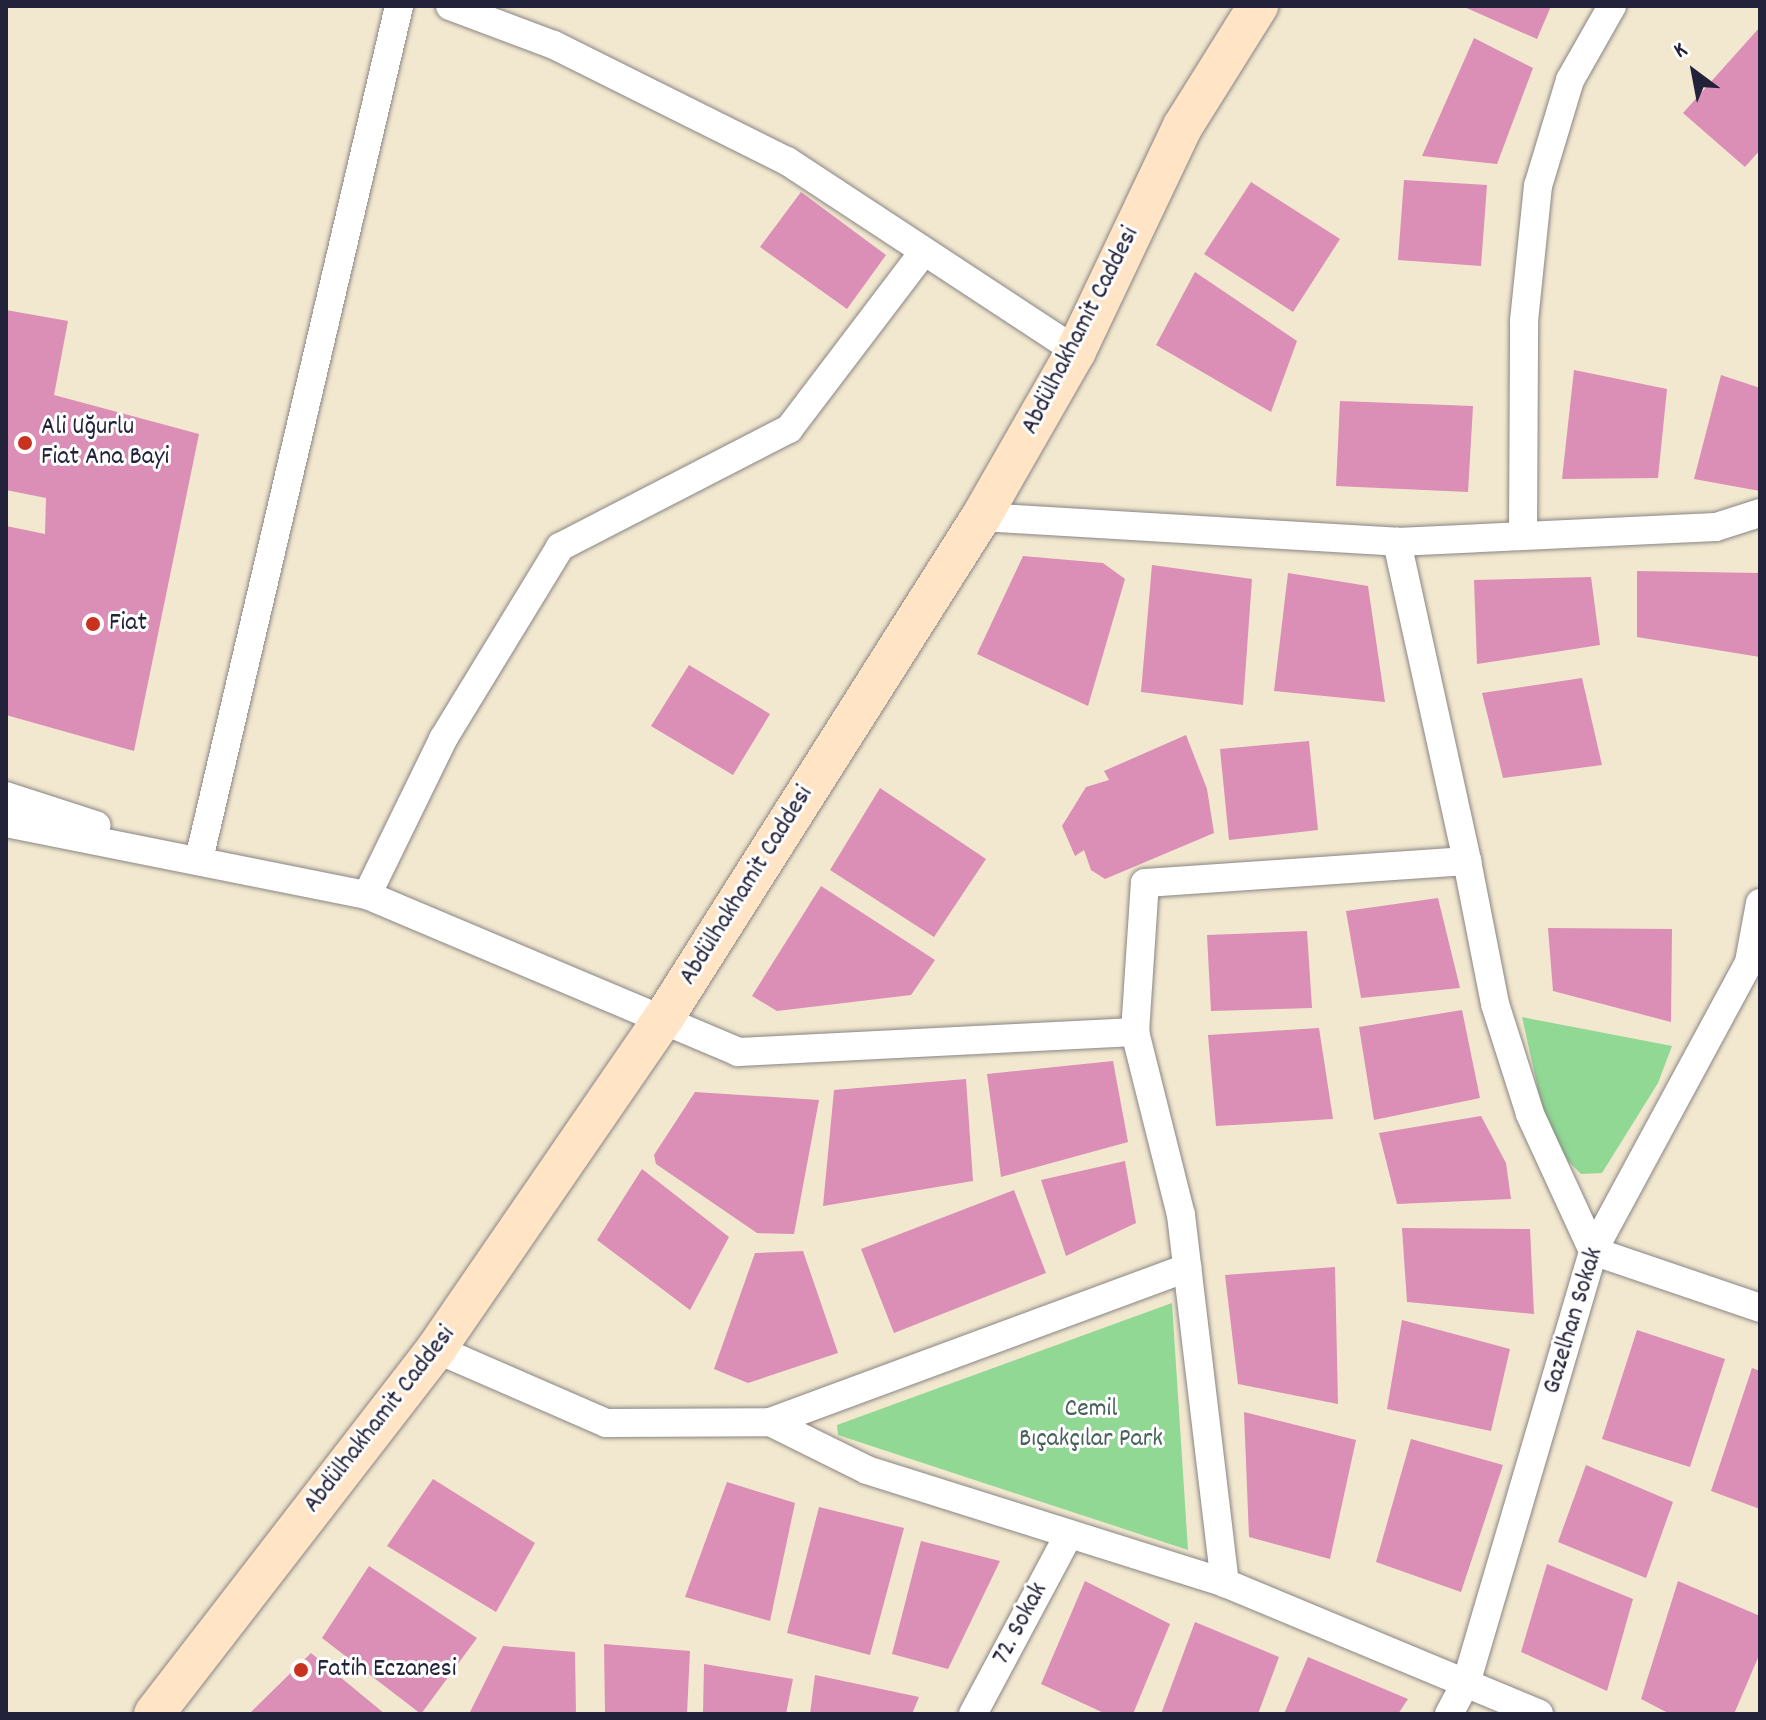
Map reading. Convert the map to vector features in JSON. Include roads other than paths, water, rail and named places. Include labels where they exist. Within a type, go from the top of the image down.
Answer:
[{"type":"main road","name":"Abdülhakhamit Caddesi","points":[[154,1714],[436,1349],[665,1016],[981,517],[1076,351],[1183,126],[1258,6]]},
{"type":"street","points":[[199,859],[399,6]]},
{"type":"street","points":[[450,6],[554,45],[787,161],[1076,351]]},
{"type":"street","points":[[1523,536],[1524,321],[1538,186],[1570,80],[1612,6]]},
{"type":"street","points":[[367,895],[443,739],[560,547],[789,429],[924,251]]},
{"type":"street","points":[[981,517],[1397,542],[1716,527],[1760,513]]},
{"type":"street","points":[[1397,542],[1495,1004],[1530,1114],[1593,1251],[1760,1308]]},
{"type":"street","points":[[6,796],[199,859]]},
{"type":"street","points":[[6,823],[199,859],[367,895],[665,1016],[738,1052],[1135,1032]]},
{"type":"street","points":[[1225,1583],[1187,1268],[1135,1032],[1145,883],[1467,861]]},
{"type":"street","name":"Gazelhan Sokak","points":[[1449,1714],[1467,1680],[1593,1251],[1754,963],[1760,903]]},
{"type":"street","points":[[436,1349],[606,1423],[770,1422],[1187,1268]]},
{"type":"street","points":[[770,1422],[867,1470],[1225,1583],[1467,1680],[1539,1714]]},
{"type":"street","name":"72. Sokak","points":[[973,1714],[1069,1534]]},
{"type":"place","name":"Ali Uğurlu Fiat Ana Bayi","points":[[25,443]]},
{"type":"place","name":"Fiat","points":[[93,624]]},
{"type":"place","name":"Fatih Eczanesi","points":[[301,1670]]},
{"type":"park label","name":"Cemil Bıçakçılar Park","points":[[1091,1425]]}]
